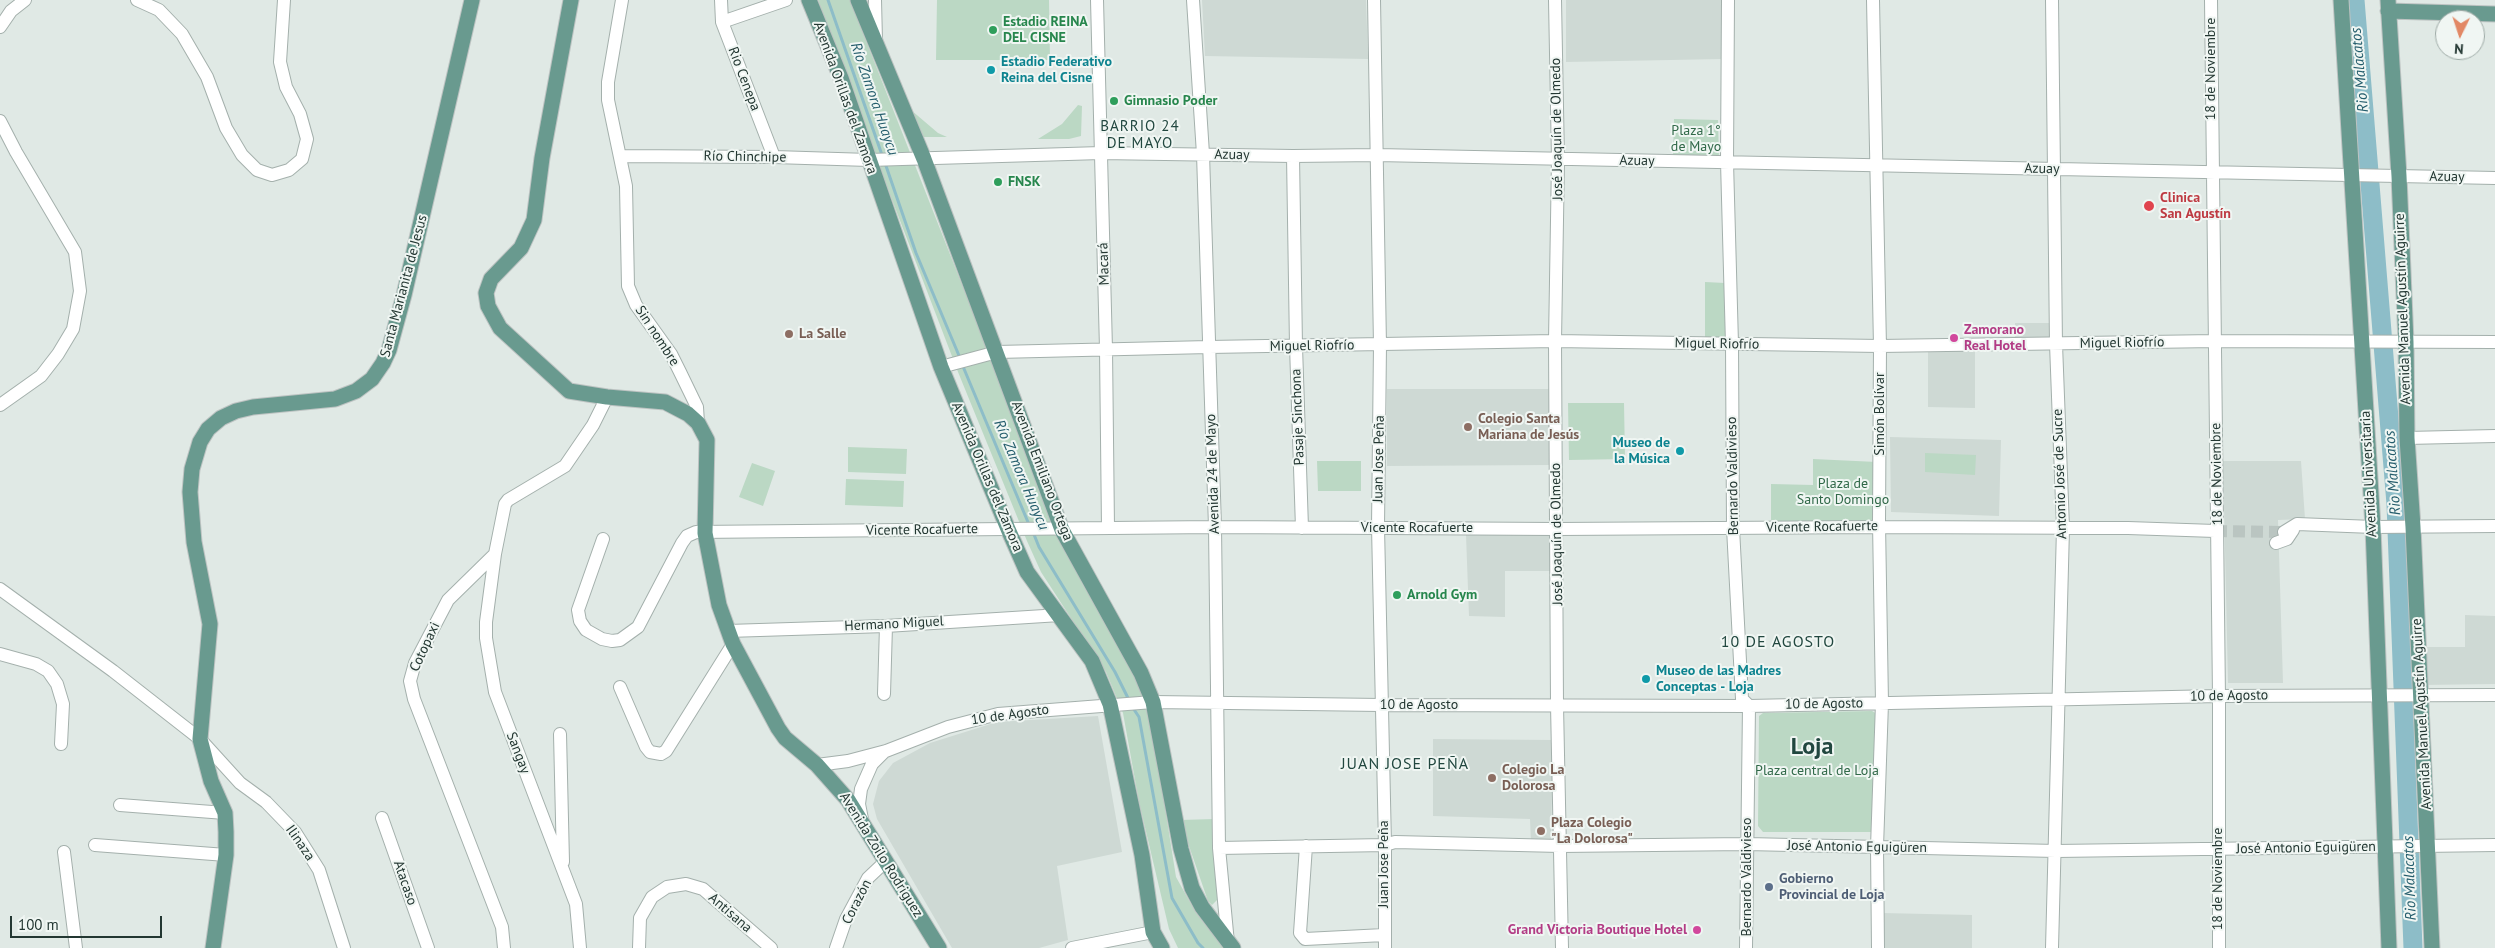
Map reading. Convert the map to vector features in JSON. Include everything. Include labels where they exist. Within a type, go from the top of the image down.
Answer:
[{"type":"main road","name":"Santa Marianita de Jesus","points":[[213,948],[226,855],[225,813],[211,781],[200,739],[210,624],[194,542],[190,492],[192,469],[200,442],[208,428],[221,418],[236,411],[253,407],[335,399],[356,391],[372,379],[383,363],[389,350],[406,286],[472,0]]},
{"type":"main road","points":[[571,0],[534,220],[529,234],[520,248],[491,279],[486,293],[488,306],[500,328],[569,391],[607,397],[665,402],[688,414],[698,423],[707,440],[705,533],[719,605],[731,637],[778,728],[785,738],[817,765]]},
{"type":"main road","name":"Avenida Orillas del Zamora","points":[[808,0],[874,160],[945,366],[1008,529],[1027,572],[1092,661],[1110,704],[1142,855],[1153,932],[1162,948]]},
{"type":"main road","name":"Avenida Emiliano Ortega","points":[[858,0],[921,159],[992,353],[1062,530],[1141,673],[1152,702],[1185,870],[1202,908],[1229,946]]},
{"type":"main road","name":"Avenida Universitaria","points":[[2341,0],[2357,174],[2373,527],[2378,695],[2389,847],[2389,948]]},
{"type":"main road","points":[[2388,5],[2432,6],[2495,14]]},
{"type":"main road","name":"Avenida Manuel Agustín Aguirre","points":[[2388,5],[2407,438],[2413,527],[2418,695],[2432,948]]},
{"type":"main road","name":"Avenida Zoilo Rodriguez","points":[[817,765],[848,800],[939,948]]},
{"type":"street","points":[[0,27],[10,12],[26,0]]},
{"type":"street","points":[[137,0],[158,10],[182,34],[206,77],[226,128],[242,155],[257,170],[272,175],[289,170],[302,159],[307,139],[300,114],[286,87],[280,62],[284,0]]},
{"type":"street","name":"Sin nombre","points":[[622,0],[608,82],[608,100],[626,186],[628,274],[631,295],[671,354],[697,408],[698,423]]},
{"type":"street","name":"Rio Cenepa","points":[[721,0],[722,22],[774,157]]},
{"type":"street","points":[[722,22],[786,0]]},
{"type":"street","name":"Avenida Emiliano Ortega","points":[[875,0],[876,42]]},
{"type":"street","name":"Macará","points":[[1097,0],[1106,349],[1108,528]]},
{"type":"street","name":"Avenida 24 de Mayo","points":[[1194,0],[1203,154],[1215,527],[1219,848],[1229,946]]},
{"type":"street","name":"Juan Jose Peña","points":[[1374,0],[1380,345],[1378,527],[1385,845],[1384,942]]},
{"type":"street","name":"José Joaquín de Olmedo","points":[[1554,0],[1558,160],[1555,342],[1557,705],[1562,948]]},
{"type":"street","name":"Bernardo Valdivieso","points":[[1728,0],[1726,162],[1732,344],[1734,528],[1742,699],[1749,706],[1746,948]]},
{"type":"street","name":"Simón Bolívar","points":[[1873,0],[1880,346],[1879,526],[1882,703],[1877,847],[1878,948]]},
{"type":"street","name":"Antonio José de Sucre","points":[[2052,0],[2056,344],[2063,528],[2060,700],[2052,948]]},
{"type":"street","name":"18 de Noviembre","points":[[2211,0],[2219,696],[2218,948]]},
{"type":"street","points":[[0,121],[16,152],[75,252],[80,291],[72,329],[58,354],[41,376],[0,405]]},
{"type":"street","name":"Azuay","points":[[874,160],[1101,153],[1293,156],[1377,155],[2495,178]]},
{"type":"street","name":"Río Chinchipe","points":[[621,156],[874,160]]},
{"type":"street","name":"Pasaje Sinchona","points":[[1293,156],[1296,346],[1302,528]]},
{"type":"street","name":"Miguel Riofrío","points":[[945,366],[992,353],[1209,347],[1555,342],[1880,346],[2215,341],[2495,342]]},
{"type":"street","points":[[495,554],[502,515],[508,500],[565,466],[593,425],[607,397]]},
{"type":"street","points":[[2407,438],[2495,436]]},
{"type":"street","points":[[2280,537],[2297,524],[2373,527],[2495,526]]},
{"type":"street","name":"Vicente Rocafuerte","points":[[705,533],[1215,527],[1557,529],[1879,526],[2216,527]]},
{"type":"street","points":[[604,540],[578,610],[580,621],[586,630],[602,639],[612,641],[620,640],[638,627],[687,536],[692,533],[705,533]]},
{"type":"street","name":"Sangay","points":[[495,554],[486,622],[486,638],[495,692],[576,904],[580,948]]},
{"type":"street","name":"Cotopaxi","points":[[495,554],[448,600],[415,663],[410,681],[414,699],[502,927],[504,948]]},
{"type":"street","name":"Ilinaza","points":[[0,589],[113,671],[200,739],[240,783],[266,802],[296,832],[319,870],[344,948]]},
{"type":"street","name":"Hermano Miguel","points":[[731,637],[1060,615]]},
{"type":"street","points":[[884,694],[886,626]]},
{"type":"street","points":[[620,687],[646,747],[650,752],[661,754],[666,751],[731,637]]},
{"type":"street","points":[[0,654],[36,664],[48,671],[57,684],[63,704],[60,744]]},
{"type":"street","name":"10 de Agosto","points":[[817,765],[848,762],[948,727],[990,716],[1110,704],[1152,702],[1749,706],[2219,696],[2495,694]]},
{"type":"street","points":[[560,734],[563,872]]},
{"type":"street","name":"10 de Agosto","points":[[863,823],[859,804],[861,789],[872,764],[886,750]]},
{"type":"street","points":[[120,805],[225,813]]},
{"type":"street","name":"Atacaso","points":[[382,818],[428,948]]},
{"type":"street","name":"José Antonio Eguigüren","points":[[1219,848],[1385,845],[1395,842],[1560,846],[1747,844],[2056,851],[2495,845]]},
{"type":"street","points":[[95,845],[226,855]]},
{"type":"street","points":[[1306,846],[1300,933],[1304,939],[1384,942]]},
{"type":"street","points":[[64,852],[76,948]]},
{"type":"street","name":"Corazón","points":[[836,948],[846,919],[868,878],[886,862]]},
{"type":"street","name":"Antisana","points":[[639,948],[640,918],[652,897],[667,887],[686,884],[703,889],[771,948]]},
{"type":"street","points":[[1072,948],[1153,932]]},
{"type":"shaded area","points":[[1202,0],[1366,0],[1368,59],[1205,56]]},
{"type":"shaded area","points":[[1566,0],[1722,0],[1723,59],[1566,62]]},
{"type":"shaded area","points":[[2015,323],[2053,323],[2053,341],[2015,341]]},
{"type":"shaded area","points":[[1928,350],[1975,350],[1975,408],[1928,407]]},
{"type":"shaded area","name":"Colegio Santa Mariana de Jesús","points":[[1387,389],[1549,389],[1550,465],[1387,466]]},
{"type":"shaded area","points":[[1890,437],[2001,440],[1999,516],[1891,512]]},
{"type":"shaded area","points":[[2223,461],[2301,461],[2305,519],[2278,520],[2283,683],[2228,683]]},
{"type":"shaded area","points":[[1466,535],[1555,535],[1555,571],[1505,571],[1505,617],[1469,616]]},
{"type":"shaded area","points":[[2465,615],[2495,616],[2495,684],[2422,685],[2422,647],[2465,647]]},
{"type":"shaded area","points":[[1098,716],[1122,852],[1057,866],[1068,940],[1039,948],[952,948],[877,819],[873,804],[879,781],[893,763],[930,743],[997,722]]},
{"type":"shaded area","name":"Colegio La Dolorosa","points":[[1433,739],[1553,740],[1551,843],[1531,842],[1530,819],[1433,816]]},
{"type":"shaded area","points":[[1882,913],[1972,915],[1972,948],[1883,948]]},
{"type":"green space","points":[[818,0],[850,0],[1038,478],[1083,585],[1132,665],[1150,713],[1176,877],[1196,913],[1223,948],[1178,948],[1169,929],[1139,802],[1123,713],[1106,672],[1041,572],[1027,541],[958,372]]},
{"type":"green space","name":"Estadio REINA DEL CISNE","points":[[937,0],[1049,0],[1050,60],[936,60]]},
{"type":"green space","points":[[1078,105],[1082,106],[1081,136],[1069,139],[1038,139],[1062,124]]},
{"type":"green space","points":[[911,110],[938,133],[947,137],[920,137]]},
{"type":"green space","name":"Plaza 1° de Mayo","points":[[1674,119],[1718,120],[1719,160],[1673,158]]},
{"type":"green space","points":[[1705,282],[1725,283],[1725,339],[1705,337]]},
{"type":"green space","points":[[1568,403],[1624,403],[1625,459],[1569,460]]},
{"type":"green space","points":[[848,447],[907,449],[906,474],[848,472]]},
{"type":"green space","points":[[1925,453],[1976,455],[1975,475],[1925,472]]},
{"type":"green space","name":"Plaza de Santo Domingo","points":[[1813,459],[1877,462],[1875,522],[1771,523],[1771,484],[1813,485]]},
{"type":"green space","points":[[1317,461],[1361,461],[1361,491],[1318,491]]},
{"type":"green space","points":[[752,463],[775,471],[763,506],[739,497]]},
{"type":"green space","points":[[846,479],[904,481],[903,507],[845,505]]},
{"type":"green space","name":"Plaza central de Loja","points":[[1872,711],[1877,714],[1873,832],[1763,832],[1758,826],[1759,716],[1763,713]]},
{"type":"green space","points":[[1215,819],[1217,900],[1212,905],[1208,901],[1180,820]]},
{"type":"waterway","name":"Río Zamora Huaycu","points":[[828,0],[882,155]]},
{"type":"waterway","name":"Rio Malacatos","points":[[2355,0],[2396,504],[2413,948]]},
{"type":"waterway","name":"Río Zamora Huaycu","points":[[885,163],[916,253],[960,358]]},
{"type":"waterway","name":"Río Zamora Huaycu","points":[[962,364],[1030,527]]},
{"type":"waterway","name":"Río Zamora Huaycu","points":[[1033,532],[1039,547],[1115,672],[1129,700]]},
{"type":"waterway","name":"Río Zamora Huaycu","points":[[1133,708],[1139,717],[1172,898],[1198,943],[1203,948]]},
{"type":"tunnel","points":[[2215,531],[2284,532]]},
{"type":"place","name":"Estadio REINA DEL CISNE","points":[[993,30]]},
{"type":"place","name":"Estadio Federativo Reina del Cisne","points":[[991,70]]},
{"type":"place","name":"Gimnasio Poder","points":[[1114,101]]},
{"type":"place","name":"FNSK","points":[[998,182]]},
{"type":"place","name":"Clinica San Agustín","points":[[2149,206]]},
{"type":"place","name":"La Salle","points":[[789,334]]},
{"type":"place","name":"Zamorano Real Hotel","points":[[1954,338]]},
{"type":"place","name":"Colegio Santa Mariana de Jesús","points":[[1468,427]]},
{"type":"place","name":"Museo de la Música","points":[[1680,451]]},
{"type":"place","name":"Arnold Gym","points":[[1397,595]]},
{"type":"place","name":"Museo de las Madres Conceptas - Loja","points":[[1646,679]]},
{"type":"place","name":"Colegio La Dolorosa","points":[[1492,778]]},
{"type":"place","name":"Plaza Colegio \"La Dolorosa\"","points":[[1541,831]]},
{"type":"place","name":"Gobierno Provincial de Loja","points":[[1769,887]]},
{"type":"place","name":"Grand Victoria Boutique Hotel","points":[[1697,930]]},
{"type":"district","name":"BARRIO 24 DE MAYO","points":[[1140,136]]},
{"type":"district","name":"10 DE AGOSTO","points":[[1778,642]]},
{"type":"district","name":"Loja","points":[[1812,747]]},
{"type":"district","name":"JUAN JOSE PEÑA","points":[[1405,764]]}]
